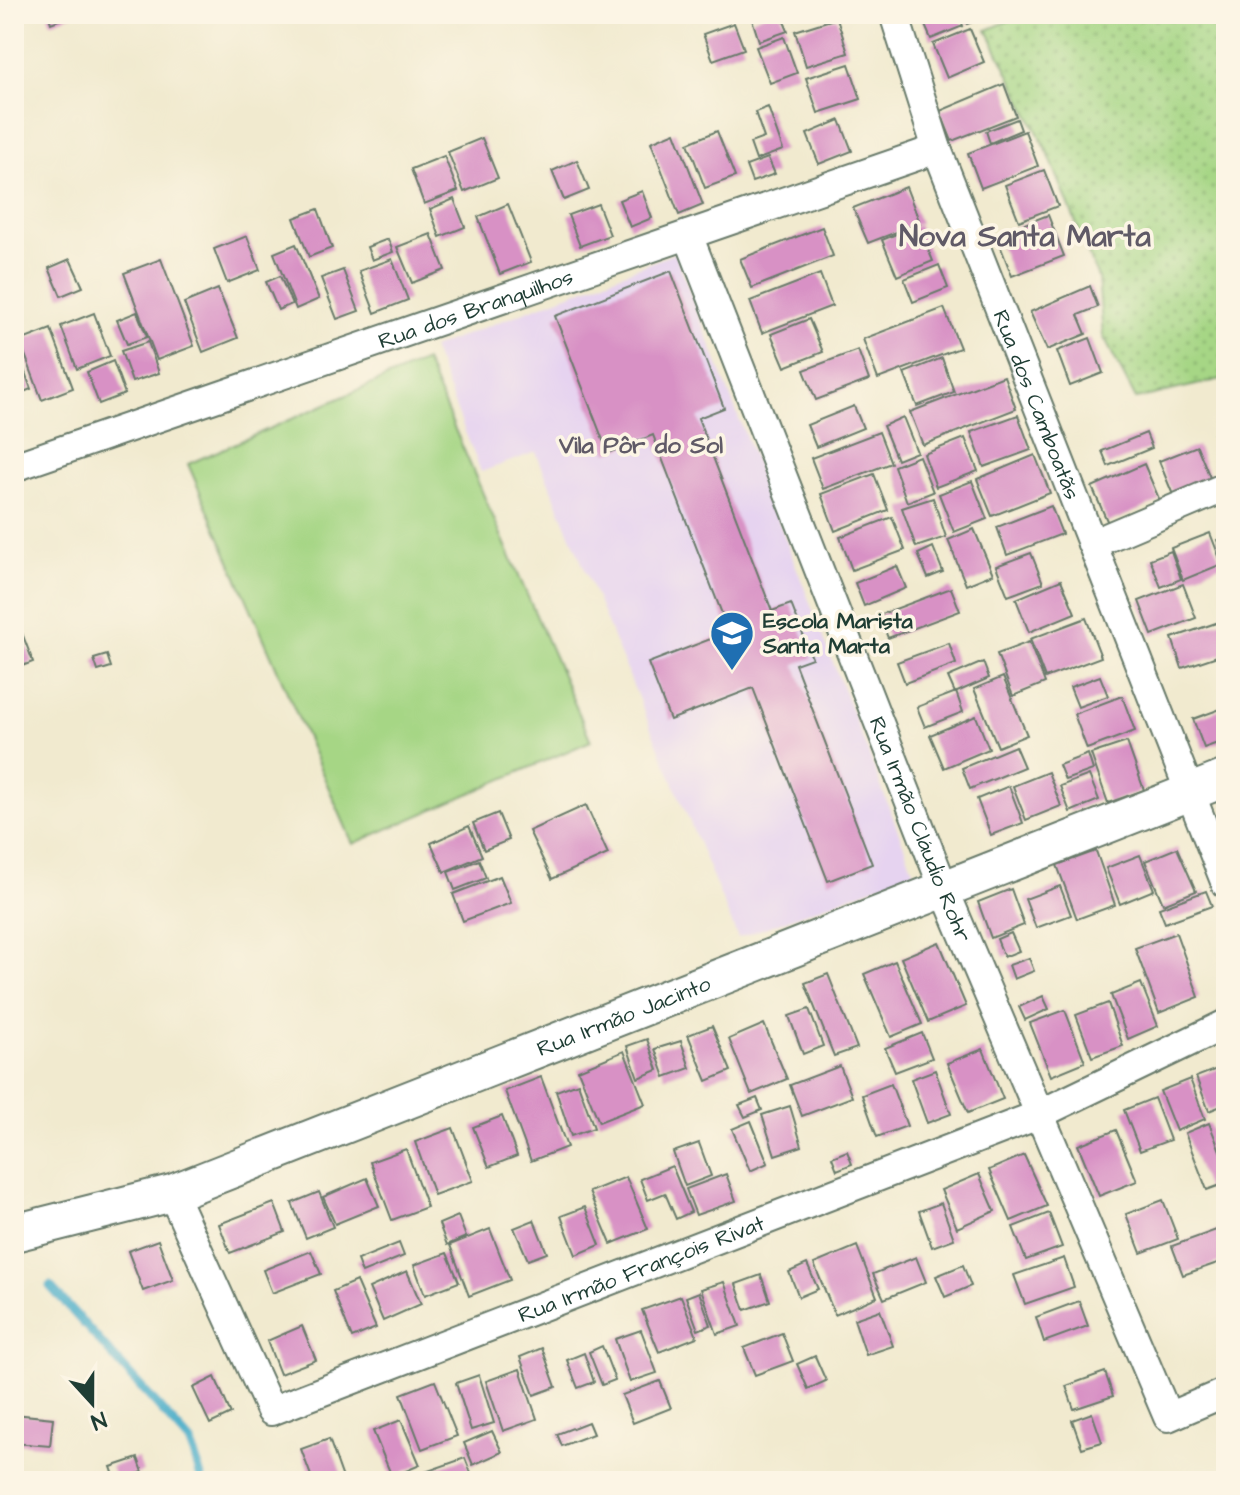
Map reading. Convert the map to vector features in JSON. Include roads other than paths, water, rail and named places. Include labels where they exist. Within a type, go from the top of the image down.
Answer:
[{"type":"street","name":"Rua dos Camboatãs","points":[[894,14],[937,149],[1226,884]]},
{"type":"street","name":"Rua dos Branquilhos","points":[[14,467],[937,149]]},
{"type":"street","name":"Rua Irmão Cláudio Rohr","points":[[688,235],[944,889],[1168,1417],[1226,1392]]},
{"type":"street","points":[[1092,544],[1226,487]]},
{"type":"street","name":"Rua Irmão Jacinto","points":[[14,1233],[172,1193],[1226,778]]},
{"type":"street","name":"Rua Irmão François Rivat","points":[[172,1193],[271,1411],[1038,1115],[1226,1024]]},
{"type":"waterway","points":[[50,1286],[191,1443],[202,1481]]},
{"type":"place","name":"Escola Marista Santa Marta","points":[[732,672]]},
{"type":"district","name":"Nova Santa Marta","points":[[1025,236]]},
{"type":"district","name":"Vila Pôr do Sol","points":[[641,445]]}]
